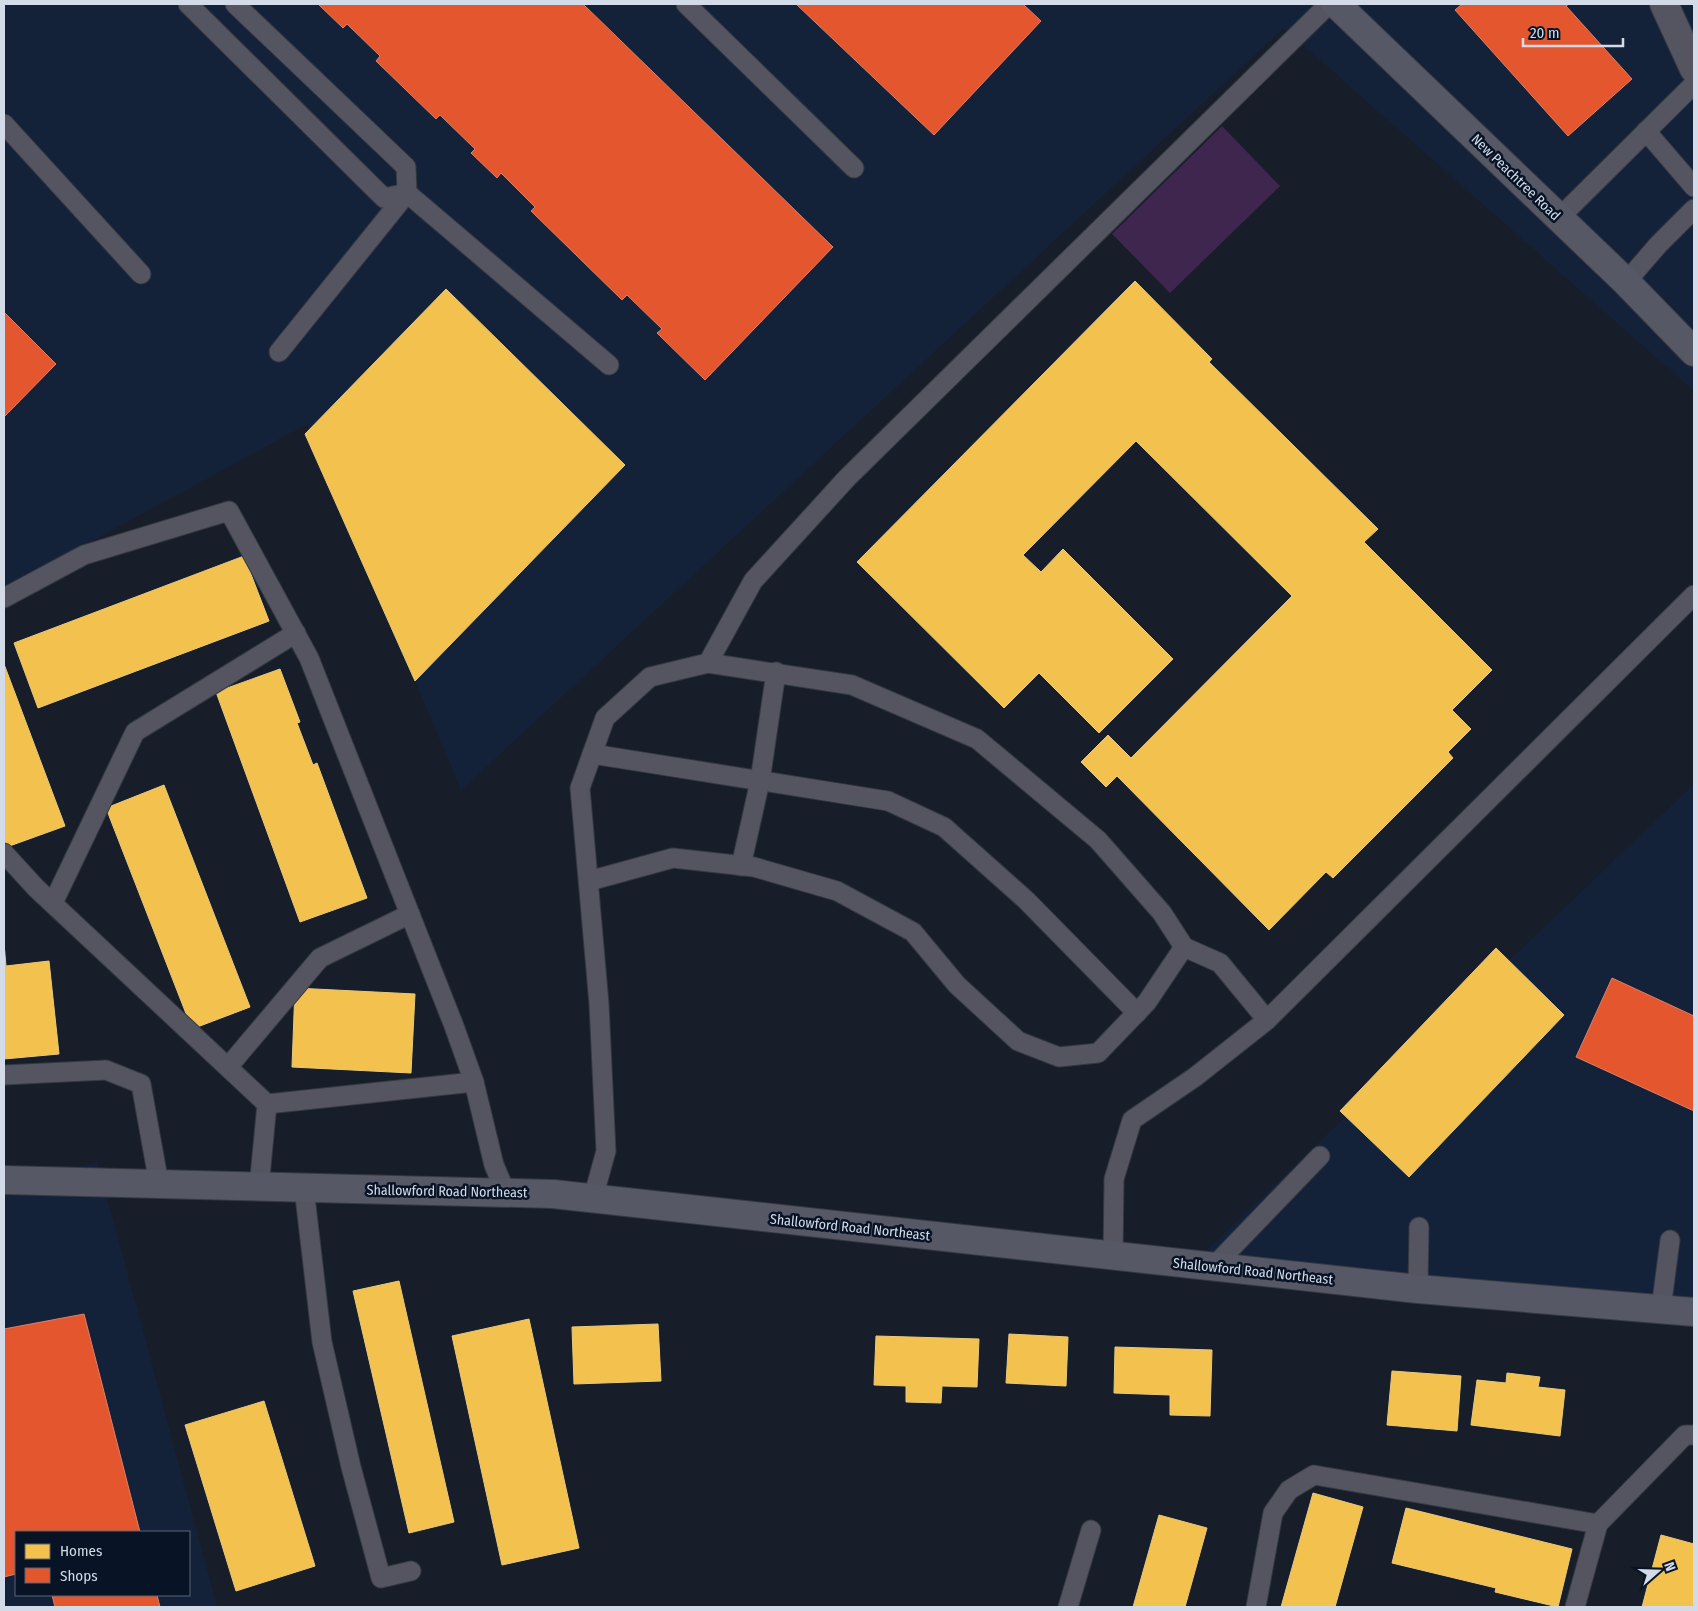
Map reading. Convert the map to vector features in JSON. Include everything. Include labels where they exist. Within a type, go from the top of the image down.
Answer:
[{"type":"street","name":"New Peachtree Road","points":[[1336,4],[1626,282],[1694,352]]},
{"type":"street","points":[[1664,4],[1694,69]]},
{"type":"street","name":"Shallowford Road Northeast","points":[[4,1180],[553,1194],[1418,1289],[1694,1312]]},
{"type":"lane","points":[[188,4],[384,198],[407,193]]},
{"type":"lane","points":[[235,4],[406,167],[407,193],[280,352]]},
{"type":"lane","points":[[686,4],[854,168]]},
{"type":"lane","points":[[708,663],[753,582],[846,478],[1328,4]]},
{"type":"lane","points":[[1559,218],[1694,84]]},
{"type":"lane","points":[[4,124],[141,274]]},
{"type":"lane","points":[[1646,131],[1694,187]]},
{"type":"lane","points":[[407,193],[609,365]]},
{"type":"lane","points":[[1626,282],[1658,245],[1694,209]]},
{"type":"lane","points":[[4,598],[84,555],[229,511],[309,658],[474,1082],[494,1165],[506,1193]]},
{"type":"lane","points":[[1114,1256],[1114,1179],[1132,1120],[1195,1077],[1267,1020],[1694,595]]},
{"type":"lane","points":[[53,903],[135,732],[296,633]]},
{"type":"lane","points":[[594,1198],[606,1151],[599,1004],[580,788],[605,718],[650,677],[708,663],[852,685],[976,740],[1098,840],[1162,913],[1184,947],[1220,963],[1267,1020]]},
{"type":"lane","points":[[741,866],[760,781],[776,672]]},
{"type":"lane","points":[[592,754],[888,801],[944,827],[1026,900],[1136,1013]]},
{"type":"lane","points":[[4,853],[53,903],[267,1104],[474,1082]]},
{"type":"lane","points":[[589,881],[673,858],[754,867],[837,892],[913,932],[957,985],[1018,1041],[1059,1057],[1098,1053],[1147,1002],[1184,947]]},
{"type":"lane","points":[[228,1067],[320,958],[410,914]]},
{"type":"lane","points":[[4,1075],[106,1070],[141,1084],[159,1184]]},
{"type":"lane","points":[[259,1187],[267,1104]]},
{"type":"lane","points":[[1214,1266],[1320,1156]]},
{"type":"lane","points":[[304,1188],[322,1342],[380,1578],[411,1571]]},
{"type":"lane","points":[[1418,1289],[1419,1227]]},
{"type":"lane","points":[[1660,1309],[1670,1240]]},
{"type":"lane","points":[[1575,1607],[1598,1524],[1685,1435],[1694,1435]]},
{"type":"lane","points":[[1256,1607],[1273,1513],[1289,1490],[1314,1476],[1598,1524]]},
{"type":"lane","points":[[1068,1607],[1091,1530]]},
{"type":"shaded area","points":[[4,4],[1694,4],[1694,391],[1284,28],[461,790],[307,424],[4,589]]},
{"type":"shaded area","points":[[1222,126],[1280,186],[1170,293],[1112,234]]},
{"type":"shaded area","points":[[1694,784],[1694,1324],[1195,1261]]},
{"type":"shaded area","points":[[97,1163],[217,1607],[4,1607],[4,1179]]},
{"type":"building: Homes","points":[[1135,281],[1212,359],[1209,362],[1378,529],[1364,542],[1492,670],[1452,710],[1471,729],[1448,752],[1453,758],[1333,878],[1326,872],[1269,930],[1117,776],[1106,787],[1081,762],[1108,735],[1131,758],[1292,596],[1136,441],[1023,555],[1041,572],[1063,549],[1173,659],[1099,733],[1039,673],[1004,708],[857,562]]},
{"type":"building: Homes","points":[[446,289],[625,465],[415,681],[305,434]]},
{"type":"building: Homes","points":[[244,556],[269,621],[38,708],[14,643]]},
{"type":"building: Homes","points":[[4,664],[65,826],[4,848]]},
{"type":"building: Homes","points":[[280,669],[300,722],[297,723],[313,765],[317,763],[367,898],[300,922],[216,692]]},
{"type":"building: Homes","points":[[164,785],[250,1007],[192,1029],[106,808]]},
{"type":"building: Homes","points":[[4,943],[6,966],[49,961],[59,1054],[4,1059]]},
{"type":"building: Homes","points":[[1496,948],[1564,1015],[1409,1177],[1340,1111]]},
{"type":"building: Homes","points":[[295,988],[415,994],[411,1073],[292,1067]]},
{"type":"building: Homes","points":[[399,1281],[454,1522],[409,1533],[353,1291]]},
{"type":"building: Homes","points":[[529,1319],[579,1548],[502,1565],[452,1336]]},
{"type":"building: Homes","points":[[658,1324],[661,1381],[574,1384],[572,1327]]},
{"type":"building: Homes","points":[[1009,1334],[1068,1337],[1066,1386],[1006,1383]]},
{"type":"building: Homes","points":[[876,1336],[979,1339],[977,1387],[942,1386],[941,1403],[906,1402],[906,1386],[874,1385]]},
{"type":"building: Homes","points":[[1115,1347],[1212,1350],[1210,1416],[1170,1415],[1170,1395],[1114,1393]]},
{"type":"building: Homes","points":[[1392,1371],[1461,1376],[1457,1431],[1387,1425]]},
{"type":"building: Homes","points":[[1507,1373],[1540,1377],[1538,1387],[1565,1390],[1560,1436],[1471,1425],[1477,1380],[1506,1383]]},
{"type":"building: Homes","points":[[264,1401],[315,1566],[236,1591],[185,1425]]},
{"type":"building: Homes","points":[[1313,1493],[1363,1507],[1335,1607],[1281,1607]]},
{"type":"building: Homes","points":[[1406,1508],[1572,1549],[1558,1607],[1495,1592],[1496,1588],[1392,1563]]},
{"type":"building: Homes","points":[[1159,1515],[1207,1528],[1185,1607],[1133,1607]]},
{"type":"building: Homes","points":[[1661,1535],[1694,1544],[1694,1607],[1642,1607]]},
{"type":"building: Shops","points":[[318,4],[583,4],[833,247],[705,380],[657,333],[662,329],[627,295],[622,300],[531,211],[535,207],[501,173],[497,178],[471,153],[475,149],[440,115],[436,119],[376,61],[380,56],[347,24],[343,28]]},
{"type":"building: Shops","points":[[796,4],[1023,4],[1041,21],[934,135]]},
{"type":"building: Shops","points":[[1462,4],[1569,4],[1566,6],[1632,79],[1568,136],[1455,10]]},
{"type":"building: Shops","points":[[4,312],[56,364],[4,417]]},
{"type":"building: Shops","points":[[1612,978],[1694,1016],[1694,1111],[1576,1057]]},
{"type":"building: Shops","points":[[84,1314],[140,1531],[15,1531],[15,1574],[4,1577],[4,1329]]},
{"type":"building: Shops","points":[[52,1596],[157,1596],[160,1607],[55,1607]]}]
